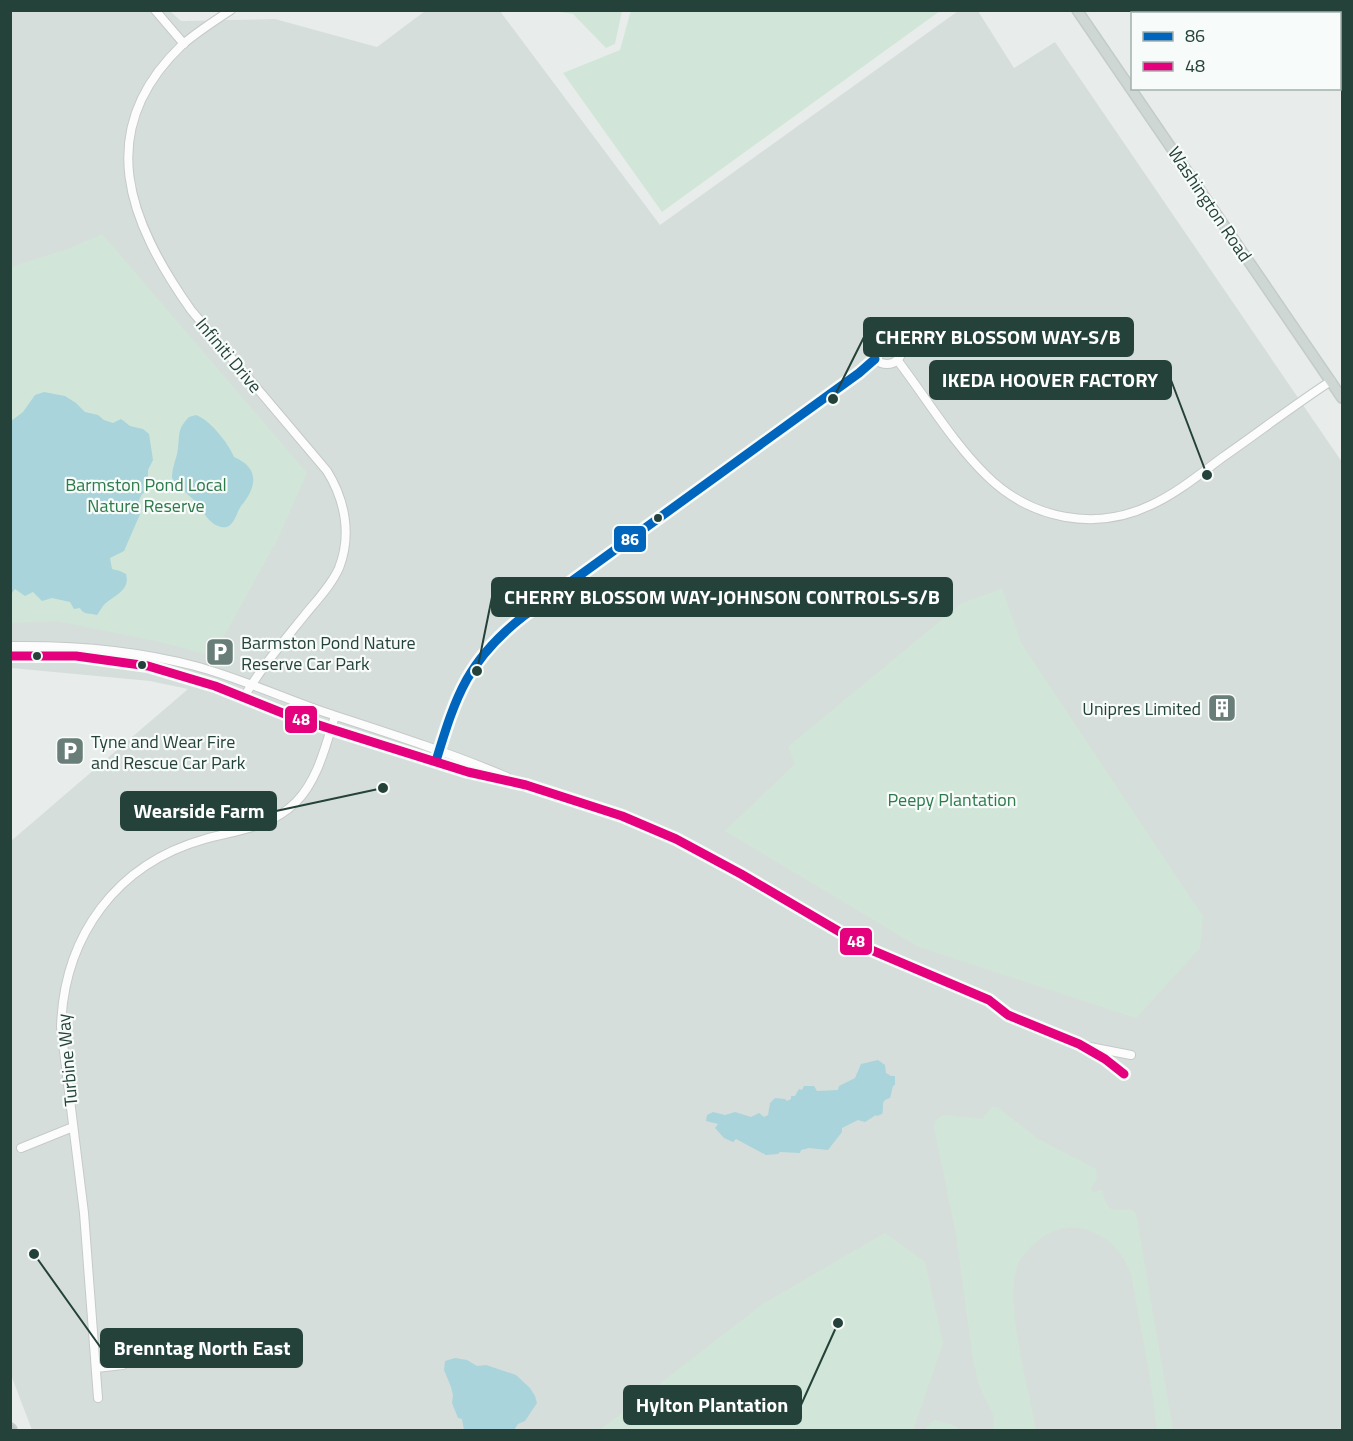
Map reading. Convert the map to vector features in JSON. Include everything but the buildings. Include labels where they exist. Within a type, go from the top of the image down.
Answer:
[{"type":"main road","name":"Washington Road","points":[[1077,10],[1131,89]]},
{"type":"main road","name":"Washington Road","points":[[1132,90],[1342,398]]},
{"type":"street","points":[[155,10],[184,44]]},
{"type":"street","name":"Infiniti Drive","points":[[231,10],[184,44],[165,62],[148,84],[135,113],[129,148],[131,190],[138,216],[167,274],[191,310],[327,471],[340,495],[345,521],[341,559],[334,578],[261,669],[243,697]]},
{"type":"street","points":[[887,334],[896,337],[902,344],[902,353],[898,361],[884,365],[875,359],[872,345],[878,337],[887,334]]},
{"type":"street","points":[[436,761],[468,675],[486,650],[508,628],[779,429],[859,374],[875,359]]},
{"type":"street","points":[[898,361],[971,459],[1003,490],[1043,513],[1082,519],[1125,515],[1158,501],[1184,486],[1331,381]]},
{"type":"street","points":[[10,646],[49,645],[91,648],[146,655],[194,666],[439,750],[526,785],[622,816],[676,839],[869,949],[989,1000],[1008,1015],[1079,1044],[1105,1059],[1124,1074]]},
{"type":"street","points":[[10,656],[76,657],[148,666],[215,686],[331,729],[468,772],[526,785]]},
{"type":"street","name":"Turbine Way","points":[[98,1398],[84,1213],[63,1047],[62,1005],[78,947],[96,915],[129,878],[157,858],[204,839],[266,823],[290,807],[300,797],[310,781],[335,716]]},
{"type":"street","points":[[1079,1044],[1131,1055]]},
{"type":"street","points":[[21,1148],[73,1127]]},
{"type":"street","points":[[96,1368],[123,1365]]},
{"type":"shaded area","points":[[11,11],[170,11],[181,21],[275,19],[377,47],[425,11],[500,11],[660,225],[958,11],[978,11],[1014,68],[1055,42],[1342,462],[1342,1430],[32,1430],[11,1375],[11,841],[188,689],[150,681],[11,668]]},
{"type":"green space","points":[[631,10],[940,11],[662,212],[563,73],[620,50]]},
{"type":"green space","points":[[553,11],[622,11],[615,44],[606,48],[573,14]]},
{"type":"green space","name":"Barmston Pond Local Nature Reserve","points":[[102,234],[307,473],[277,540],[225,634],[210,655],[156,641],[57,621],[11,623],[11,267],[68,249]]},
{"type":"green space","name":"Peepy Plantation","points":[[1002,589],[1021,643],[1203,917],[1200,948],[1136,1018],[919,947],[725,831],[795,764],[788,747],[962,603]]},
{"type":"green space","points":[[992,1107],[997,1107],[1038,1139],[1096,1169],[1097,1179],[1091,1189],[1093,1193],[1102,1190],[1111,1209],[1132,1210],[1136,1214],[1173,1430],[1157,1430],[1149,1371],[1131,1274],[1124,1259],[1103,1237],[1075,1228],[1061,1229],[1046,1234],[1028,1250],[1018,1264],[1014,1282],[1015,1324],[1036,1430],[994,1430],[993,1414],[979,1385],[973,1359],[956,1234],[934,1127],[935,1121],[944,1115],[982,1119]]},
{"type":"green space","points":[[885,1233],[925,1262],[943,1343],[913,1430],[600,1430],[763,1304]]},
{"type":"green space","points":[[934,1420],[956,1426],[958,1430],[925,1430]]},
{"type":"water","points":[[44,392],[65,396],[85,412],[98,415],[113,423],[121,419],[130,426],[143,429],[149,434],[153,460],[148,470],[148,491],[142,494],[139,500],[141,512],[124,551],[110,558],[112,569],[126,574],[126,585],[106,602],[97,615],[85,613],[80,608],[74,609],[70,602],[52,598],[42,601],[33,592],[25,596],[15,589],[11,592],[11,421],[23,412],[35,395]]},
{"type":"water","points":[[196,415],[213,427],[234,457],[242,461],[252,472],[253,485],[229,526],[221,527],[209,520],[195,501],[172,478],[180,430],[189,417]]},
{"type":"water","points":[[878,1060],[885,1065],[886,1073],[895,1076],[895,1085],[890,1098],[883,1102],[882,1114],[865,1122],[858,1120],[842,1128],[842,1132],[828,1150],[809,1148],[801,1150],[800,1153],[780,1152],[766,1155],[736,1139],[733,1142],[724,1138],[715,1128],[718,1124],[706,1121],[707,1115],[713,1112],[725,1115],[735,1112],[751,1117],[759,1113],[764,1117],[768,1115],[770,1103],[775,1098],[787,1101],[804,1086],[814,1086],[817,1091],[838,1090],[839,1086],[855,1078],[861,1064]]},
{"type":"water","points":[[455,1358],[467,1360],[477,1366],[486,1365],[516,1375],[530,1388],[537,1403],[525,1421],[518,1424],[514,1430],[464,1430],[462,1419],[458,1418],[452,1403],[453,1395],[444,1370],[445,1361]]},
{"type":"transit line","name":"86","points":[[436,761],[450,717],[467,680],[477,663],[506,631],[875,359]]},
{"type":"transit line","name":"48","points":[[10,656],[76,656],[148,666],[215,686],[285,714],[331,729],[468,772],[526,785],[622,816],[676,839],[869,949],[989,1000],[1008,1015],[1079,1044],[1105,1059],[1124,1074]]},
{"type":"place","name":"CHERRY BLOSSOM WAY-S/B","points":[[833,399]]},
{"type":"place","name":"IKEDA HOOVER FACTORY","points":[[1207,475]]},
{"type":"place","name":"Barmston Pond Nature Reserve Car Park","points":[[220,652]]},
{"type":"place","name":"CHERRY BLOSSOM WAY-JOHNSON CONTROLS-S/B","points":[[477,671]]},
{"type":"place","name":"Unipres Limited","points":[[1222,708]]},
{"type":"place","name":"Tyne and Wear Fire and Rescue Car Park","points":[[70,751]]},
{"type":"place","name":"Wearside Farm","points":[[383,788]]},
{"type":"place","name":"Brenntag North East","points":[[34,1254]]},
{"type":"place","name":"Hylton Plantation","points":[[838,1323]]}]
